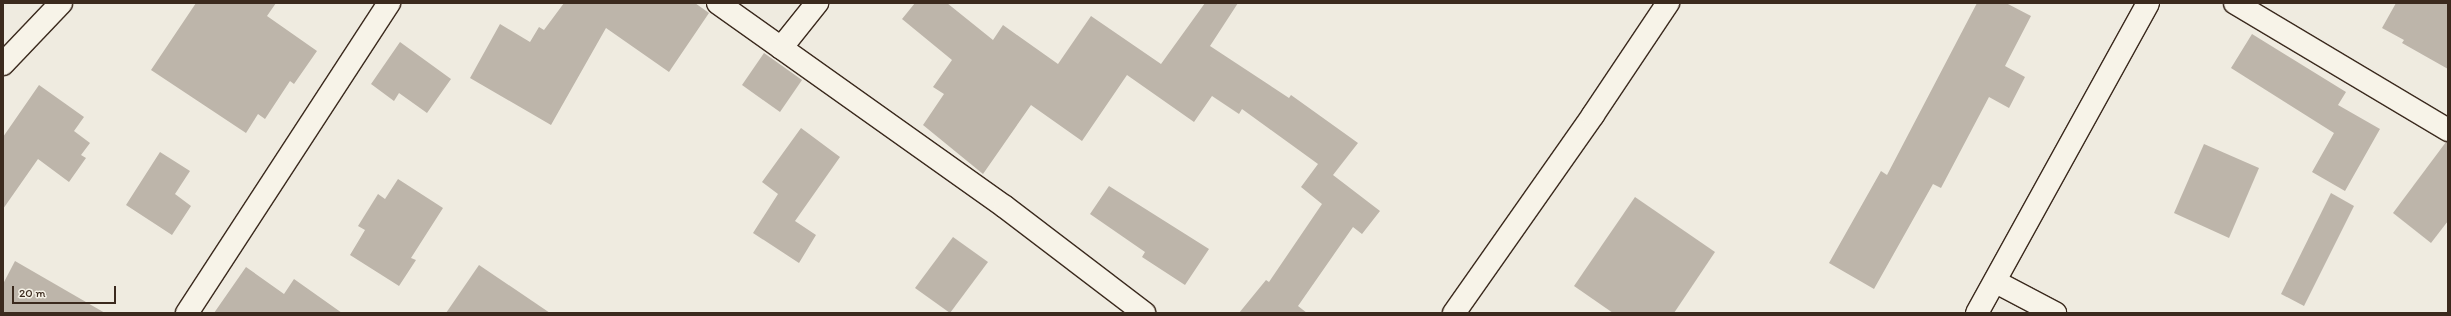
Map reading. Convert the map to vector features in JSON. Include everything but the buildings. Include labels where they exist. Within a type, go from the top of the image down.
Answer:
[{"type":"street","points":[[3,64],[61,3]]},
{"type":"street","points":[[187,313],[389,3]]},
{"type":"street","points":[[718,3],[1005,207],[1144,313]]},
{"type":"street","points":[[781,48],[817,3]]},
{"type":"street","points":[[1454,313],[1668,3]]},
{"type":"street","points":[[1977,313],[1996,282],[2148,3]]},
{"type":"street","points":[[2235,3],[2448,130]]},
{"type":"street","points":[[1996,282],[2055,313]]}]
